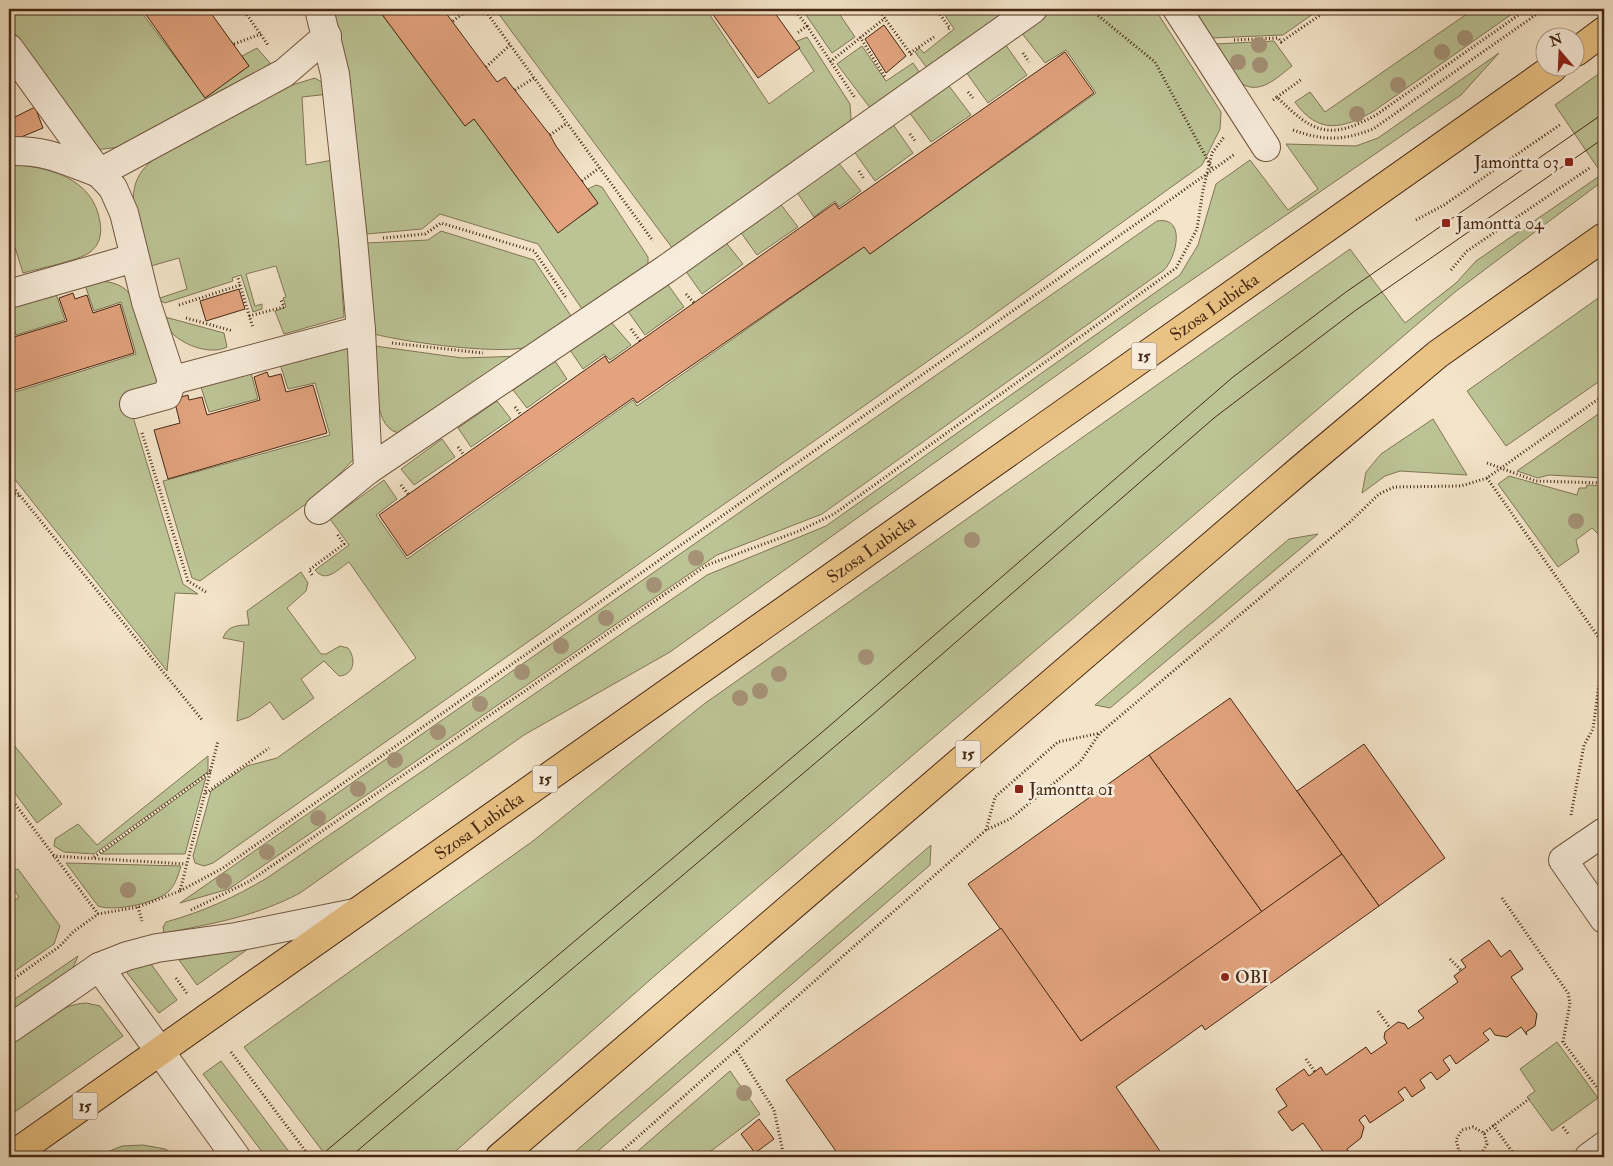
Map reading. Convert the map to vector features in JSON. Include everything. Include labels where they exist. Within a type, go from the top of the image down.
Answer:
[{"type":"main road","points":[[1586,44],[1604,31]]},
{"type":"main road","name":"Szosa Lubicka","points":[[159,1053],[1539,78]]},
{"type":"main road","name":"15","points":[[500,1157],[1317,455],[1438,354],[1604,237]]},
{"type":"main road","name":"15","points":[[10,1157],[159,1053]]},
{"type":"main road","points":[[512,1157],[535,1128]]},
{"type":"street","points":[[318,9],[321,24],[327,36],[335,74],[362,335],[368,470]]},
{"type":"street","points":[[319,510],[368,470],[671,265],[1033,9]]},
{"type":"street","points":[[1176,9],[1257,134]]},
{"type":"street","points":[[98,173],[284,72],[327,36]]},
{"type":"street","points":[[9,48],[98,173],[113,188],[124,213],[134,258],[152,307],[172,381],[167,395],[134,404]]},
{"type":"street","points":[[9,151],[41,152],[64,158],[98,173]]},
{"type":"street","points":[[9,294],[134,258]]},
{"type":"street","points":[[172,381],[362,335]]},
{"type":"street","points":[[1604,832],[1553,866],[1604,919]]},
{"type":"street","points":[[9,1028],[99,967],[127,956],[157,948],[236,937],[355,913]]},
{"type":"street","points":[[99,967],[159,1053],[236,1157]]},
{"type":"street","points":[[1589,1157],[1604,1146]]},
{"type":"path","points":[[243,9],[284,72]]},
{"type":"path","points":[[453,21],[469,9]]},
{"type":"path","points":[[484,9],[671,265]]},
{"type":"path","points":[[794,9],[872,123]]},
{"type":"path","points":[[878,9],[930,82]]},
{"type":"path","points":[[910,53],[950,28],[936,9]]},
{"type":"path","points":[[1090,9],[1155,62],[1213,170]]},
{"type":"path","points":[[1198,42],[1278,38],[1282,42],[1329,9]]},
{"type":"path","points":[[1277,97],[1304,123],[1317,130],[1333,131],[1356,126],[1376,115],[1527,9]]},
{"type":"path","points":[[1286,126],[1315,138],[1334,139],[1356,136],[1373,129],[1544,9]]},
{"type":"path","points":[[830,62],[885,18]]},
{"type":"path","points":[[796,34],[807,26]]},
{"type":"path","points":[[234,44],[261,34]]},
{"type":"path","points":[[860,37],[886,78],[893,73]]},
{"type":"path","points":[[486,67],[510,45]]},
{"type":"path","points":[[906,62],[913,57]]},
{"type":"path","points":[[514,90],[534,78]]},
{"type":"path","points":[[9,982],[60,946],[73,932],[98,914],[138,907],[180,891],[223,868],[1213,170],[1257,134],[1277,97],[1302,79]]},
{"type":"path","points":[[550,135],[567,123]]},
{"type":"path","points":[[1416,220],[1444,205],[1561,124]]},
{"type":"path","points":[[185,911],[199,907],[250,880],[707,565],[799,531],[834,514],[1176,268],[1197,229],[1212,153],[1226,135],[1257,134]]},
{"type":"path","points":[[1452,270],[1468,251],[1591,167]]},
{"type":"path","points":[[582,181],[600,168]]},
{"type":"path","points":[[353,240],[425,234],[441,223],[534,251],[585,324]]},
{"type":"path","points":[[238,278],[253,330]]},
{"type":"path","points":[[152,307],[240,285]]},
{"type":"path","points":[[249,316],[284,307],[281,300]]},
{"type":"path","points":[[264,305],[267,311]]},
{"type":"path","points":[[152,307],[238,332]]},
{"type":"path","points":[[362,335],[484,353]]},
{"type":"path","points":[[615,1157],[737,1052],[986,830],[1010,820],[1080,762],[1100,733],[1351,521],[1380,494],[1394,487],[1461,486],[1487,478],[1604,394]]},
{"type":"path","points":[[134,404],[188,581],[206,592]]},
{"type":"path","points":[[1487,463],[1536,481],[1604,483]]},
{"type":"path","points":[[1487,478],[1604,646],[1593,729],[1584,745],[1553,866]]},
{"type":"path","points":[[9,482],[203,722]]},
{"type":"path","points":[[9,490],[21,497]]},
{"type":"path","points":[[312,575],[309,570],[344,544],[319,510]]},
{"type":"path","points":[[986,830],[995,797],[1058,742],[1100,733]]},
{"type":"path","points":[[180,891],[218,741]]},
{"type":"path","points":[[206,794],[269,748]]},
{"type":"path","points":[[94,857],[211,771]]},
{"type":"path","points":[[9,796],[98,914]]},
{"type":"path","points":[[53,856],[186,864]]},
{"type":"path","points":[[1502,898],[1568,993],[1570,1003],[1563,1042],[1604,1098]]},
{"type":"path","points":[[138,907],[141,919]]},
{"type":"path","points":[[1450,959],[1461,970]]},
{"type":"path","points":[[1378,1011],[1390,1028]]},
{"type":"path","points":[[231,1052],[310,1157]]},
{"type":"path","points":[[737,1052],[774,1110],[784,1157]]},
{"type":"path","points":[[1306,1060],[1315,1072]]},
{"type":"path","points":[[1484,1133],[1529,1099]]},
{"type":"path","points":[[1493,1125],[1516,1157]]},
{"type":"path","points":[[1469,1157],[1459,1151],[1456,1140],[1462,1130],[1474,1127],[1484,1133],[1487,1144],[1485,1150],[1474,1157]]},
{"type":"path","points":[[1450,1157],[1459,1151]]},
{"type":"green space","points":[[9,9],[139,9],[205,97],[249,66],[242,56],[257,48],[270,63],[268,68],[120,147],[95,150],[9,28]]},
{"type":"green space","points":[[328,9],[378,9],[465,126],[474,119],[558,232],[598,204],[588,189],[596,185],[602,187],[648,257],[648,265],[584,312],[538,244],[440,214],[422,229],[367,234],[345,55]]},
{"type":"green space","points":[[495,9],[706,9],[769,104],[814,71],[795,42],[807,37],[850,104],[851,118],[849,123],[673,249]]},
{"type":"green space","points":[[802,9],[836,9],[855,37],[832,53]]},
{"type":"green space","points":[[941,9],[1011,9],[927,68],[915,52],[919,48],[924,53],[954,29]]},
{"type":"green space","points":[[1054,9],[1155,9],[1221,112],[1220,129],[1202,165],[975,328],[213,863],[204,866],[195,863],[193,856],[211,791],[247,766],[277,758],[416,658],[349,562],[328,575],[323,576],[315,570],[349,545],[330,519],[384,480],[397,499],[376,515],[407,559],[633,400],[637,406],[864,247],[870,254],[1096,93],[1066,50],[1045,63],[1021,32]]},
{"type":"green space","points":[[1193,9],[1320,9],[1283,35],[1211,38]]},
{"type":"green space","points":[[1474,9],[1519,9],[1374,111],[1352,122],[1332,126],[1322,124],[1304,113],[1295,102],[1310,92],[1325,112]]},
{"type":"green space","points":[[1274,41],[1292,66],[1268,84],[1255,87],[1241,83],[1215,44]]},
{"type":"green space","points":[[1005,44],[1027,75],[988,103],[966,72]]},
{"type":"green space","points":[[862,46],[886,81],[913,63],[920,73],[871,109],[837,64]]},
{"type":"green space","points":[[1499,53],[1461,95],[1148,310],[670,652],[524,735],[300,893],[251,913],[164,933],[163,927],[166,922],[218,903],[267,878],[707,575],[826,526],[1180,275],[1198,245],[1216,184],[1250,160],[1288,210],[1318,189],[1286,144],[1356,146],[1378,138]]},
{"type":"green space","points":[[1604,70],[1604,177],[1555,105]]},
{"type":"green space","points":[[315,78],[323,83],[329,94],[302,97],[306,165],[333,160],[344,317],[284,334],[275,311],[286,307],[283,298],[286,297],[276,266],[246,274],[255,306],[262,304],[262,309],[253,312],[241,275],[232,278],[233,281],[165,303],[157,299],[187,289],[179,258],[151,266],[136,220],[134,206],[134,192],[138,179],[146,166],[160,155],[289,86]]},
{"type":"green space","points":[[949,86],[971,115],[931,142],[909,112]]},
{"type":"green space","points":[[892,123],[913,153],[875,181],[853,150]]},
{"type":"green space","points":[[837,161],[861,191],[839,207],[835,201],[814,217],[796,191]]},
{"type":"green space","points":[[9,164],[53,172],[66,177],[88,194],[96,207],[101,226],[99,239],[93,250],[77,259],[23,273],[12,238],[9,239]]},
{"type":"green space","points":[[1601,175],[1604,180],[1455,292],[659,972],[449,1157],[327,1157],[244,1047],[533,841],[704,704],[1350,249],[1405,323],[1456,283],[1476,261]]},
{"type":"green space","points":[[779,202],[798,227],[757,255],[739,230]]},
{"type":"green space","points":[[1157,221],[1166,221],[1176,231],[1175,248],[1164,270],[822,514],[717,555],[229,889],[180,903]]},
{"type":"green space","points":[[441,231],[534,260],[573,319],[535,345],[522,348],[481,349],[456,347],[408,341],[374,334],[367,243],[428,240]]},
{"type":"green space","points":[[724,240],[743,264],[702,294],[685,270]]},
{"type":"green space","points":[[100,281],[115,284],[125,289],[133,299],[137,309],[158,385],[128,400],[183,584],[198,594],[175,593],[167,671],[9,472],[9,394],[136,354],[121,302],[94,311],[85,285]]},
{"type":"green space","points":[[666,282],[684,307],[645,335],[627,310]]},
{"type":"green space","points":[[56,294],[65,320],[16,335],[9,308]]},
{"type":"green space","points":[[1604,294],[1604,378],[1506,446],[1467,391]]},
{"type":"green space","points":[[165,317],[224,333],[227,347],[206,350],[185,343],[172,333]]},
{"type":"green space","points":[[611,322],[631,345],[610,360],[604,354],[583,369],[570,350]]},
{"type":"green space","points":[[345,346],[349,348],[354,459],[321,493],[200,581],[192,578],[163,481],[330,435],[315,383],[288,389],[280,364]]},
{"type":"green space","points":[[375,346],[462,358],[523,356],[403,433],[393,431],[385,423],[380,412],[377,399]]},
{"type":"green space","points":[[555,361],[567,379],[527,408],[513,390]]},
{"type":"green space","points":[[251,373],[258,399],[209,412],[201,387]]},
{"type":"green space","points":[[497,401],[511,419],[471,447],[458,428]]},
{"type":"green space","points":[[1604,410],[1604,478],[1549,475],[1538,478],[1517,471]]},
{"type":"green space","points":[[1433,419],[1467,475],[1400,471],[1385,476],[1362,493],[1366,472],[1381,454]]},
{"type":"green space","points":[[442,439],[455,457],[414,485],[401,469]]},
{"type":"green space","points":[[1509,476],[1577,495],[1579,488],[1586,488],[1587,485],[1604,486],[1604,533],[1597,533],[1592,528],[1576,540],[1579,552],[1558,567],[1498,484]]},
{"type":"green space","points":[[1318,534],[1110,708],[1095,705],[1289,539]]},
{"type":"green space","points":[[301,572],[308,583],[306,591],[287,608],[321,654],[326,654],[340,646],[348,648],[353,661],[351,669],[348,673],[339,676],[324,661],[301,679],[314,698],[283,720],[270,702],[249,717],[237,721],[244,642],[223,638],[230,629],[249,625],[247,611]]},
{"type":"green space","points":[[9,739],[62,804],[37,823],[9,785]]},
{"type":"green space","points":[[208,756],[208,772],[94,854],[64,852],[54,846],[55,839],[78,824],[97,845]]},
{"type":"green space","points":[[206,777],[185,854],[101,854]]},
{"type":"green space","points":[[931,845],[930,865],[591,1157],[569,1157]]},
{"type":"green space","points":[[66,863],[181,866],[177,879],[169,891],[163,895],[145,903],[105,908],[98,906]]},
{"type":"green space","points":[[18,869],[60,926],[54,944],[9,975],[9,905],[19,897],[9,882],[11,871]]},
{"type":"green space","points":[[248,949],[197,985],[179,960]]},
{"type":"green space","points":[[78,956],[73,968],[9,1013],[9,1003]]},
{"type":"green space","points":[[151,964],[177,1000],[159,1013],[127,973],[128,970]]},
{"type":"green space","points":[[86,1003],[100,1006],[123,1036],[9,1116],[9,1046],[55,1013],[76,1004]]},
{"type":"green space","points":[[1557,1042],[1598,1098],[1552,1131],[1527,1097],[1535,1091],[1520,1069]]},
{"type":"green space","points":[[221,1061],[293,1157],[266,1157],[203,1074]]},
{"type":"green space","points":[[730,1071],[760,1114],[703,1157],[631,1157]]},
{"type":"green space","points":[[143,1145],[165,1149],[179,1157],[95,1157],[122,1146]]},
{"type":"building","points":[[142,9],[208,9],[249,66],[205,98]]},
{"type":"building","points":[[378,9],[443,9],[497,82],[505,77],[550,135],[598,203],[558,233],[474,119],[465,126]]},
{"type":"building","points":[[709,9],[772,9],[800,48],[758,78]]},
{"type":"building","points":[[884,25],[906,56],[886,73],[865,39]]},
{"type":"building","points":[[1065,52],[1094,93],[870,254],[864,247],[637,403],[633,398],[407,556],[379,515],[605,356],[609,363],[835,203],[839,209]]},
{"type":"building","points":[[35,107],[43,128],[9,142],[9,120]]},
{"type":"building","points":[[239,289],[245,309],[206,321],[200,301]]},
{"type":"building","points":[[73,293],[75,299],[87,295],[93,313],[120,304],[134,353],[9,392],[9,321],[14,337],[67,321],[59,298]]},
{"type":"building","points":[[267,372],[269,377],[281,374],[286,392],[313,385],[327,433],[168,479],[154,430],[180,423],[174,399],[188,395],[189,400],[202,397],[207,415],[260,400],[254,377]]},
{"type":"building","points":[[1230,698],[1342,854],[1262,912],[1149,755]]},
{"type":"building","points":[[1364,744],[1445,858],[1379,906],[1297,791]]},
{"type":"building","points":[[1149,755],[1262,912],[1081,1041],[968,884]]},
{"type":"building","name":"OBI","points":[[1342,854],[1379,906],[1205,1030],[1202,1025],[1116,1087],[1164,1157],[840,1157],[786,1080],[1001,928],[1081,1041]]},
{"type":"building","points":[[1489,940],[1501,957],[1510,950],[1523,969],[1511,977],[1537,1014],[1535,1026],[1526,1032],[1527,1035],[1521,1027],[1507,1037],[1495,1035],[1490,1028],[1483,1033],[1489,1040],[1456,1064],[1450,1055],[1443,1060],[1450,1070],[1437,1080],[1431,1072],[1420,1080],[1425,1088],[1412,1097],[1405,1087],[1398,1092],[1404,1100],[1370,1123],[1365,1115],[1359,1120],[1364,1127],[1361,1138],[1347,1149],[1352,1157],[1327,1157],[1303,1123],[1292,1131],[1278,1112],[1287,1106],[1276,1089],[1304,1069],[1309,1076],[1321,1067],[1326,1075],[1366,1047],[1371,1054],[1387,1043],[1384,1038],[1385,1032],[1398,1022],[1405,1024],[1408,1029],[1424,1018],[1418,1011],[1458,982],[1454,976],[1466,967],[1461,960]]},
{"type":"building","points":[[759,1119],[774,1139],[755,1153],[741,1134]]},
{"type":"tram line","points":[[319,1157],[827,728],[1233,377],[1346,292],[1604,113]]},
{"type":"tram line","points":[[350,1157],[872,715],[1214,418],[1356,310],[1604,138]]},
{"type":"place","name":"Jamontta 03","points":[[1569,162]]},
{"type":"place","name":"Jamontta 04","points":[[1446,223]]},
{"type":"place","name":"Jamontta 01","points":[[1019,789]]},
{"type":"place","name":"OBI","points":[[1225,977]]}]
